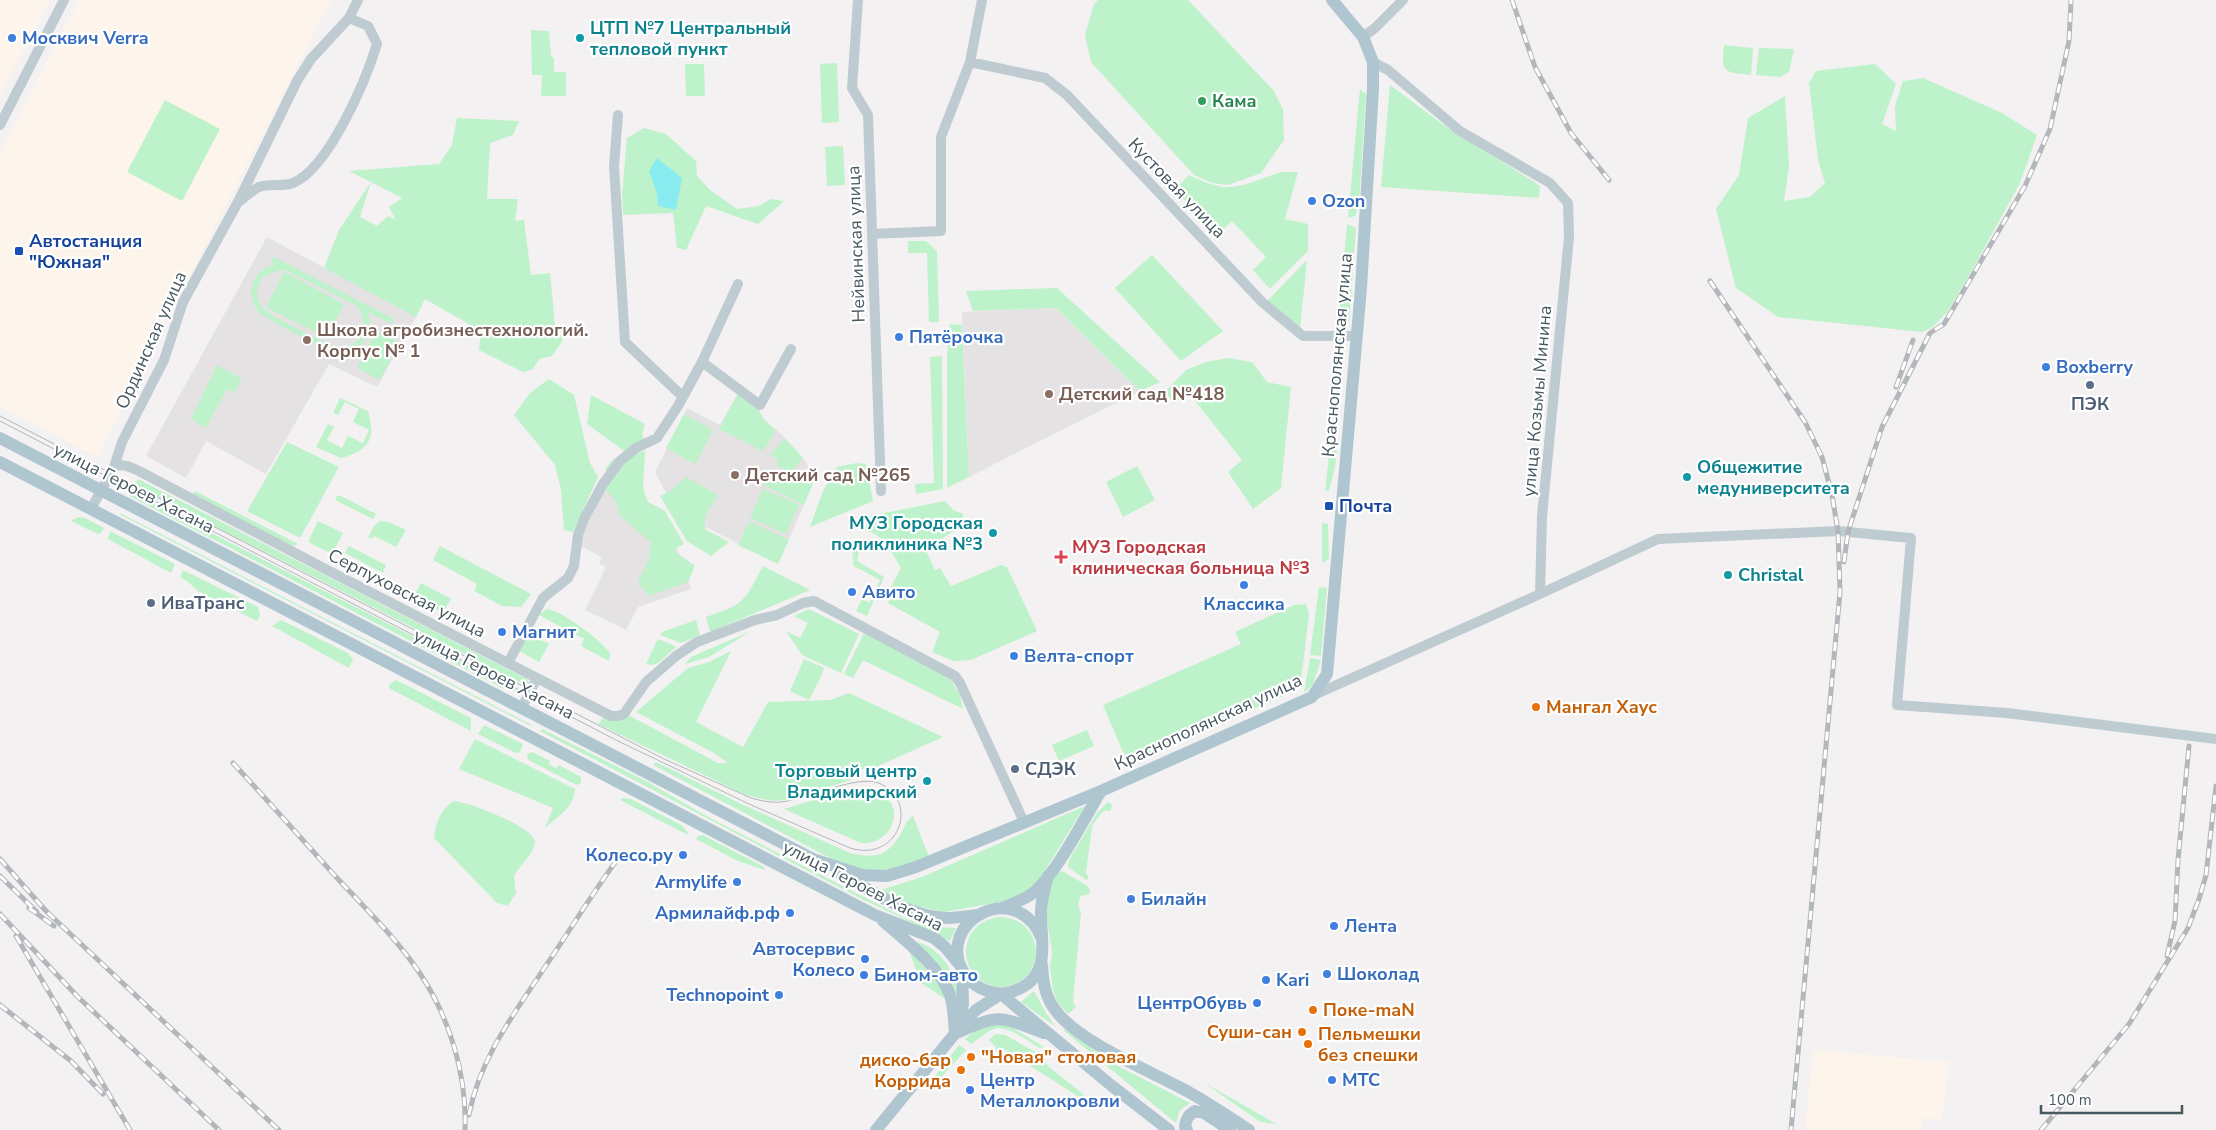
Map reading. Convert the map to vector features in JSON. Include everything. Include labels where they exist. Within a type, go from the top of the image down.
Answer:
[{"type":"main road","name":"Краснополянская улица","points":[[816,860],[862,875],[887,876],[916,867],[1101,791],[1312,696],[1327,674],[1357,336],[1373,62],[1363,37],[1332,0]]},
{"type":"main road","name":"улица Героев Хасана","points":[[0,438],[816,860],[883,898],[916,912],[948,918],[978,915]]},
{"type":"main road","name":"улица Героев Хасана","points":[[0,462],[875,915],[934,938],[961,967]]},
{"type":"main road","points":[[955,1034],[963,1004],[960,939],[966,925],[978,915],[1013,904],[1032,893],[1048,876],[1101,791]]},
{"type":"main road","points":[[1048,876],[1043,892],[1041,910],[1043,983],[1050,1002],[1066,1021],[1105,1048],[1186,1091],[1249,1130]]},
{"type":"main road","points":[[1000,908],[1023,914],[1035,925],[1042,939]]},
{"type":"main road","points":[[875,915],[905,940],[927,962],[944,983],[950,995],[953,1008],[955,1034]]},
{"type":"main road","points":[[876,1130],[976,1010],[1001,994],[1023,987],[1035,976],[1042,962]]},
{"type":"main road","points":[[961,967],[978,987],[1001,994],[1169,1130]]},
{"type":"main road","points":[[955,1034],[984,1020],[1004,1019],[1053,1037]]},
{"type":"main road","points":[[1187,1130],[1185,1127],[1188,1115],[1195,1112],[1204,1113],[1230,1130]]},
{"type":"street","points":[[0,125],[64,0]]},
{"type":"street","points":[[238,202],[297,81],[311,58],[349,18],[358,0]]},
{"type":"street","name":"Нейвинская улица","points":[[858,0],[852,88],[868,115],[881,492]]},
{"type":"street","points":[[872,234],[942,231],[941,137],[970,62],[982,0]]},
{"type":"street","points":[[1363,37],[1375,28],[1403,0]]},
{"type":"street","name":"Ординская улица","points":[[91,509],[114,467],[122,442],[164,360],[183,302],[238,202],[259,187],[292,184],[311,172],[322,160],[369,71],[377,44],[368,26],[349,18]]},
{"type":"street","name":"Кустовая улица","points":[[970,62],[1045,78],[1067,95],[1262,302],[1303,336],[1357,336]]},
{"type":"street","name":"улица Козьмы Минина","points":[[1373,62],[1388,70],[1460,131],[1550,183],[1568,203],[1569,237],[1542,516],[1540,594]]},
{"type":"street","points":[[618,115],[614,166],[625,342],[683,397]]},
{"type":"street","points":[[508,663],[543,598],[570,575],[574,566],[578,535],[584,519],[603,484],[620,461],[636,448],[657,438],[702,362],[738,284]]},
{"type":"street","points":[[702,362],[760,405],[791,348]]},
{"type":"street","name":"Серпуховская улица","points":[[114,467],[120,465],[139,471],[601,712],[618,716],[628,710],[646,682],[676,656],[697,642],[754,620],[784,612],[803,602],[814,601],[955,676],[960,683],[1024,822]]},
{"type":"street","points":[[1312,696],[1658,539],[1838,531],[1911,538],[1897,705],[2007,713],[2216,739]]},
{"type":"street","points":[[1327,674],[1339,684]]},
{"type":"street","points":[[522,707],[537,678]]},
{"type":"shaded area","points":[[0,0],[50,0],[0,95]]},
{"type":"shaded area","points":[[79,0],[331,0],[97,457],[0,407],[0,153]]},
{"type":"shaded area","name":"Школа агробизнестехнологий. Корпус № 1","points":[[267,237],[416,317],[377,387],[329,364],[266,474],[206,441],[186,478],[146,456]]},
{"type":"shaded area","name":"Детский сад №418","points":[[1056,308],[1140,391],[969,477],[962,312]]},
{"type":"shaded area","name":"Детский сад №265","points":[[738,393],[757,407],[764,420],[781,434],[806,462],[815,479],[778,564],[676,512],[655,472],[687,408],[720,425]]},
{"type":"shaded area","points":[[609,482],[666,516],[691,589],[638,607],[626,630],[585,610],[606,567],[599,564],[602,557],[580,546],[579,541]]},
{"type":"shaded area","points":[[1813,1050],[1949,1062],[1942,1120],[1923,1118],[1922,1130],[1805,1130]]},
{"type":"green space","name":"Кама","points":[[1098,0],[1188,0],[1274,91],[1283,110],[1284,140],[1261,173],[1228,185],[1212,183],[1194,175],[1091,62],[1085,35],[1094,4]]},
{"type":"green space","points":[[531,30],[549,31],[551,56],[554,58],[553,72],[566,72],[566,96],[541,96],[542,75],[532,75]]},
{"type":"green space","points":[[1724,45],[1753,48],[1751,75],[1726,70],[1723,62]]},
{"type":"green space","points":[[1759,48],[1794,49],[1789,72],[1780,77],[1756,75]]},
{"type":"green space","points":[[837,63],[839,122],[822,123],[820,64]]},
{"type":"green space","points":[[685,64],[704,64],[705,96],[686,96]]},
{"type":"green space","points":[[1875,64],[1896,84],[1882,124],[1896,131],[1895,106],[1903,81],[1923,78],[2002,113],[2037,135],[2020,183],[1948,311],[1933,327],[1922,332],[1778,317],[1736,288],[1716,209],[1739,175],[1748,118],[1785,96],[1789,166],[1784,201],[1810,197],[1825,183],[1818,160],[1809,83],[1816,71]]},
{"type":"green space","points":[[1390,85],[1445,126],[1540,186],[1539,198],[1381,187]]},
{"type":"green space","points":[[1360,89],[1366,94],[1359,205],[1355,216],[1348,218]]},
{"type":"green space","points":[[165,100],[220,129],[182,201],[127,172]]},
{"type":"green space","points":[[457,118],[519,121],[513,135],[490,143],[487,199],[518,199],[515,221],[524,220],[531,275],[550,273],[555,325],[563,340],[552,356],[539,359],[533,369],[523,372],[479,350],[481,331],[425,299],[416,317],[324,268],[339,230],[371,182],[349,171],[438,164],[437,167],[452,145]],"holes":[[[371,182],[402,198],[389,207],[396,220],[388,216],[377,226],[360,217]]]},
{"type":"green space","points":[[644,128],[666,134],[696,161],[697,176],[710,190],[737,209],[759,206],[771,199],[784,201],[758,224],[706,206],[686,250],[677,248],[673,213],[623,215],[622,194],[627,138]],"holes":[[[649,171],[676,209],[658,205],[657,194]]]},
{"type":"green space","points":[[843,146],[845,185],[827,186],[825,147]]},
{"type":"green space","points":[[1281,172],[1298,172],[1285,219],[1308,224],[1308,251],[1270,289],[1253,270],[1266,257],[1232,221],[1219,233],[1174,190],[1189,175],[1216,185],[1235,187]]},
{"type":"green space","points":[[1347,224],[1356,228],[1349,322],[1345,330],[1338,331]]},
{"type":"green space","points":[[908,241],[926,241],[937,251],[939,322],[929,322],[927,253],[908,253]]},
{"type":"green space","points":[[1152,255],[1223,331],[1181,361],[1115,288]]},
{"type":"green space","points":[[274,257],[394,319],[392,324],[368,312],[370,326],[366,340],[350,352],[336,352],[299,336],[264,316],[256,308],[253,301],[251,293],[254,280],[263,270],[275,265],[271,262]],"holes":[[[280,270],[287,271],[354,304],[360,310],[365,326],[358,341],[345,347],[333,346],[265,310],[260,305],[257,297],[262,279],[264,276]]]},
{"type":"green space","points":[[1307,260],[1300,329],[1267,301]]},
{"type":"green space","points":[[284,272],[344,304],[327,338],[266,307]]},
{"type":"green space","points":[[1057,288],[1160,382],[1140,391],[1056,308],[973,311],[966,291]]},
{"type":"green space","points":[[950,324],[962,325],[969,477],[947,488],[947,356]]},
{"type":"green space","points":[[376,331],[399,343],[380,380],[357,368]]},
{"type":"green space","points":[[942,356],[943,489],[916,494],[915,484],[934,483],[930,357]]},
{"type":"green space","points":[[1228,358],[1252,362],[1267,382],[1291,387],[1281,488],[1253,509],[1228,472],[1242,460],[1188,392],[1174,404],[1165,392],[1186,370],[1206,362]]},
{"type":"green space","points":[[217,365],[242,379],[234,392],[227,389],[206,428],[191,419]]},
{"type":"green space","points":[[549,379],[574,395],[590,463],[598,477],[573,532],[564,530],[561,490],[555,465],[514,415],[530,393]]},
{"type":"green space","points":[[738,393],[757,407],[764,420],[776,430],[763,451],[719,429]]},
{"type":"green space","points":[[591,395],[645,424],[642,434],[644,440],[627,453],[587,424]]},
{"type":"green space","points":[[340,398],[368,411],[371,429],[371,436],[364,447],[351,455],[341,458],[316,447],[328,424],[334,427],[327,440],[342,448],[348,436],[363,443],[369,430],[353,422],[359,409],[345,402],[338,415],[333,413]]},
{"type":"green space","points":[[684,414],[713,430],[695,464],[666,448]]},
{"type":"green space","points":[[785,438],[803,458],[792,472],[814,481],[804,505],[763,485],[771,474],[784,479],[784,469],[776,465],[778,459],[770,455]]},
{"type":"green space","points":[[287,442],[339,467],[300,538],[247,511]]},
{"type":"green space","points":[[1330,447],[1337,448],[1335,467],[1329,491],[1325,491]]},
{"type":"green space","points":[[645,451],[643,488],[648,502],[665,511],[684,544],[673,550],[695,566],[688,582],[649,596],[638,582],[649,559],[651,542],[620,516],[615,500],[607,491],[606,468],[613,459]]},
{"type":"green space","points":[[857,463],[866,464],[873,501],[810,527],[823,491],[837,467]]},
{"type":"green space","points":[[1137,466],[1155,500],[1123,517],[1106,482]]},
{"type":"green space","points":[[686,477],[718,495],[705,516],[705,529],[729,542],[711,556],[687,541],[660,496],[669,492]]},
{"type":"green space","points":[[138,479],[527,679],[529,687],[134,485]]},
{"type":"green space","points":[[763,489],[799,505],[786,534],[750,518]]},
{"type":"green space","points":[[195,491],[298,544],[294,546],[288,544],[192,495]]},
{"type":"green space","points":[[131,492],[521,693],[502,688],[131,497],[129,495]]},
{"type":"green space","points":[[337,496],[341,496],[376,514],[373,519],[335,500]]},
{"type":"green space","points":[[945,501],[953,510],[963,514],[963,525],[925,549],[935,570],[940,568],[951,586],[1001,565],[1007,567],[1037,631],[971,660],[953,661],[932,652],[940,632],[888,603],[893,583],[901,568],[882,539],[864,530],[869,516]]},
{"type":"green space","points":[[120,513],[532,725],[119,514]]},
{"type":"green space","points":[[78,517],[85,518],[104,528],[102,532],[98,534],[71,521]]},
{"type":"green space","points":[[318,521],[343,533],[332,554],[308,542]]},
{"type":"green space","points":[[380,521],[389,522],[406,530],[396,547],[374,536],[372,539],[368,537],[375,525]]},
{"type":"green space","points":[[749,521],[789,540],[778,564],[738,545]]},
{"type":"green space","points":[[1322,523],[1328,524],[1329,559],[1322,563]]},
{"type":"green space","points":[[110,531],[175,564],[171,573],[108,539]]},
{"type":"green space","points":[[834,539],[860,544],[857,561],[884,577],[867,616],[856,611],[862,599],[869,603],[880,580],[854,566],[852,550],[829,550]]},
{"type":"green space","points":[[349,546],[386,565],[383,573],[345,553]]},
{"type":"green space","points":[[440,546],[531,594],[521,607],[502,606],[474,591],[477,584],[433,560]]},
{"type":"green space","points":[[763,566],[810,590],[710,632],[706,617],[729,609],[742,600],[752,587]]},
{"type":"green space","points":[[183,570],[258,607],[260,616],[257,621],[198,591],[180,577]]},
{"type":"green space","points":[[421,583],[451,599],[443,613],[413,597]]},
{"type":"green space","points":[[1319,587],[1327,588],[1321,656],[1310,655]]},
{"type":"green space","points":[[1306,604],[1309,614],[1301,681],[1298,689],[1129,766],[1103,705],[1241,644],[1235,632],[1294,605]]},
{"type":"green space","points":[[547,609],[571,620],[599,641],[610,653],[609,661],[581,646],[584,639],[539,615]]},
{"type":"green space","points":[[809,609],[859,634],[841,673],[802,655],[786,631],[800,638],[808,623],[794,616]]},
{"type":"green space","points":[[281,620],[348,653],[353,659],[349,668],[272,626]]},
{"type":"green space","points":[[696,620],[700,635],[681,643],[660,635],[662,632]]},
{"type":"green space","points":[[751,631],[709,657],[685,664],[691,657]]},
{"type":"green space","points":[[864,633],[949,677],[960,695],[963,709],[863,660],[853,678],[844,674]]},
{"type":"green space","points":[[529,634],[549,644],[539,662],[519,651]]},
{"type":"green space","points":[[658,639],[677,647],[659,662],[651,665],[646,664]]},
{"type":"green space","points":[[731,651],[696,722],[743,747],[768,702],[830,700],[849,693],[943,737],[876,767],[836,773],[855,776],[851,780],[808,793],[807,790],[798,793],[798,795],[793,796],[794,799],[772,801],[746,795],[598,724],[603,718],[618,721],[630,716],[718,763],[728,763],[714,753],[636,712],[688,668],[709,662]]},
{"type":"green space","points":[[1310,658],[1321,660],[1313,684],[1304,693]]},
{"type":"green space","points":[[804,659],[824,668],[809,700],[790,691]]},
{"type":"green space","points":[[396,680],[471,718],[471,731],[389,688],[389,685]]},
{"type":"green space","points":[[484,725],[523,744],[520,752],[516,753],[478,734]]},
{"type":"green space","points":[[542,729],[646,781],[710,818],[907,919],[933,927],[956,928],[950,941],[858,897],[540,731]]},
{"type":"green space","points":[[1087,730],[1094,746],[1059,761],[1052,745]]},
{"type":"green space","points":[[475,739],[575,789],[574,796],[568,807],[545,828],[553,808],[459,769]]},
{"type":"green space","points":[[532,752],[550,761],[549,764],[556,768],[559,765],[581,777],[581,783],[577,785],[528,760],[527,754]]},
{"type":"green space","points":[[656,762],[739,803],[850,853],[859,855],[875,855],[887,851],[913,816],[929,857],[874,874],[834,860],[653,765]]},
{"type":"green space","points":[[851,789],[878,792],[887,798],[892,806],[894,815],[892,824],[888,832],[881,838],[872,842],[861,843],[784,809]]},
{"type":"green space","points":[[623,798],[631,799],[681,825],[688,835],[620,800]]},
{"type":"green space","points":[[454,801],[462,802],[500,816],[524,829],[532,836],[535,842],[534,846],[514,876],[516,893],[508,906],[497,903],[434,838],[440,817],[449,804]]},
{"type":"green space","points":[[1108,802],[1112,805],[1110,811],[1103,811],[1092,826],[1086,873],[1089,878],[1086,880],[1068,867],[1069,860],[1097,813]]},
{"type":"green space","points":[[1085,806],[1032,891],[1000,902],[944,912],[910,905],[881,890],[922,877]]},
{"type":"green space","points":[[703,835],[764,867],[765,870],[738,861],[696,839],[698,836]]},
{"type":"green space","points":[[1062,871],[1088,886],[1090,890],[1089,894],[1081,896],[1079,903],[1081,912],[1073,1001],[1076,1007],[1068,1014],[1058,1003],[1053,990],[1050,967],[1052,953],[1045,906],[1051,884],[1057,873]]},
{"type":"green space","points":[[1001,917],[1020,923],[1030,933],[1036,952],[1030,971],[1020,981],[1001,987],[982,981],[972,971],[966,952],[972,933],[982,923]]},
{"type":"green space","points":[[914,941],[932,949],[945,962],[954,979],[959,998]]},
{"type":"green space","points":[[908,948],[940,987],[947,1000],[921,983]]},
{"type":"green space","points":[[1034,991],[1046,1013],[1056,1027],[1021,1002]]},
{"type":"green space","points":[[982,1025],[1008,1025],[1044,1047],[1039,1048],[1015,1033],[999,1028],[988,1032],[971,1044],[965,1039]]},
{"type":"green space","points":[[1063,1030],[1116,1065],[1190,1103],[1180,1110],[1176,1123]]},
{"type":"green space","points":[[995,1034],[1005,1035],[1039,1054],[1049,1067],[1083,1094],[1086,1099],[1084,1100],[1002,1048],[999,1052],[996,1050],[996,1047],[989,1040]]},
{"type":"green space","points":[[959,1045],[966,1050],[934,1085],[934,1077]]},
{"type":"green space","points":[[1203,1082],[1278,1125],[1259,1121]]},
{"type":"water","points":[[657,158],[682,178],[676,210],[658,206],[657,194],[649,171]]},
{"type":"tram line","points":[[0,416],[662,758],[751,798],[770,802],[792,800],[847,784],[871,781],[881,784],[893,793],[899,804],[901,817],[898,829],[891,839],[881,847],[867,850],[850,848],[749,804],[616,740],[0,421]]},
{"type":"railway","points":[[1512,0],[1535,67],[1571,133],[1609,180]]},
{"type":"railway","points":[[1844,562],[1848,532],[1882,427],[1930,333],[1944,324],[2025,186],[2050,129],[2069,41],[2071,0]]},
{"type":"railway","points":[[1710,281],[1805,422],[1822,457],[1832,495],[1838,531],[1840,592],[1791,1130]]},
{"type":"railway","points":[[1896,387],[1913,340]]},
{"type":"railway","points":[[2167,956],[2175,921],[2178,860],[2189,746]]},
{"type":"railway","points":[[233,763],[390,935],[419,972],[440,1008],[454,1048],[463,1089],[465,1130]]},
{"type":"railway","points":[[2041,1130],[2129,1024],[2188,928],[2206,875],[2216,786]]},
{"type":"railway","points":[[469,1115],[481,1074],[500,1036],[622,853]]},
{"type":"railway","points":[[0,859],[46,911],[279,1130]]},
{"type":"railway","points":[[0,876],[37,912]]},
{"type":"railway","points":[[29,908],[54,926]]},
{"type":"railway","points":[[0,914],[78,997],[219,1130]]},
{"type":"railway","points":[[16,936],[130,1130]]},
{"type":"railway","points":[[0,1005],[71,1061],[103,1094]]},
{"type":"place","name":"Москвич Verra","points":[[12,38]]},
{"type":"place","name":"ЦТП №7 Центральный тепловой пункт","points":[[580,38]]},
{"type":"place","name":"Кама","points":[[1202,101]]},
{"type":"place","name":"Ozon","points":[[1312,201]]},
{"type":"place","name":"Автостанция \"Южная\"","points":[[19,251]]},
{"type":"place","name":"Пятёрочка","points":[[899,337]]},
{"type":"place","name":"Школа агробизнестехнологий. Корпус № 1","points":[[307,340]]},
{"type":"place","name":"Boxberry","points":[[2046,367]]},
{"type":"place","name":"ПЭК","points":[[2090,385]]},
{"type":"place","name":"Детский сад №418","points":[[1049,394]]},
{"type":"place","name":"Детский сад №265","points":[[735,475]]},
{"type":"place","name":"Общежитие медуниверситета","points":[[1687,477]]},
{"type":"place","name":"Почта","points":[[1329,506]]},
{"type":"place","name":"МУЗ Городская поликлиника №3","points":[[993,533]]},
{"type":"place","name":"МУЗ Городская клиническая больница №3","points":[[1061,557]]},
{"type":"place","name":"Christal","points":[[1728,575]]},
{"type":"place","name":"Классика","points":[[1244,585]]},
{"type":"place","name":"Авито","points":[[852,592]]},
{"type":"place","name":"ИваТранс","points":[[151,603]]},
{"type":"place","name":"Магнит","points":[[502,632]]},
{"type":"place","name":"Велта-спорт","points":[[1014,656]]},
{"type":"place","name":"Мангал Хаус","points":[[1536,707]]},
{"type":"place","name":"СДЭК","points":[[1015,769]]},
{"type":"place","name":"Торговый центр Владимирский","points":[[927,781]]},
{"type":"place","name":"Колесо.ру","points":[[683,855]]},
{"type":"place","name":"Armylife","points":[[737,882]]},
{"type":"place","name":"Билайн","points":[[1131,899]]},
{"type":"place","name":"Армилайф.рф","points":[[790,913]]},
{"type":"place","name":"Лента","points":[[1334,926]]},
{"type":"place","name":"Автосервис Колесо","points":[[865,959]]},
{"type":"place","name":"Шоколад","points":[[1327,974]]},
{"type":"place","name":"Бином-авто","points":[[864,975]]},
{"type":"place","name":"Kari","points":[[1266,980]]},
{"type":"place","name":"Technopoint","points":[[779,995]]},
{"type":"place","name":"ЦентрОбувь","points":[[1257,1003]]},
{"type":"place","name":"Поке-maN","points":[[1313,1010]]},
{"type":"place","name":"Суши-сан","points":[[1302,1032]]},
{"type":"place","name":"Пельмешки без спешки","points":[[1308,1044]]},
{"type":"place","name":"\"Новая\" столовая","points":[[971,1057]]},
{"type":"place","name":"диско-бар Коррида","points":[[961,1070]]},
{"type":"place","name":"МТС","points":[[1332,1080]]},
{"type":"place","name":"Центр Металлокровли","points":[[970,1090]]}]
